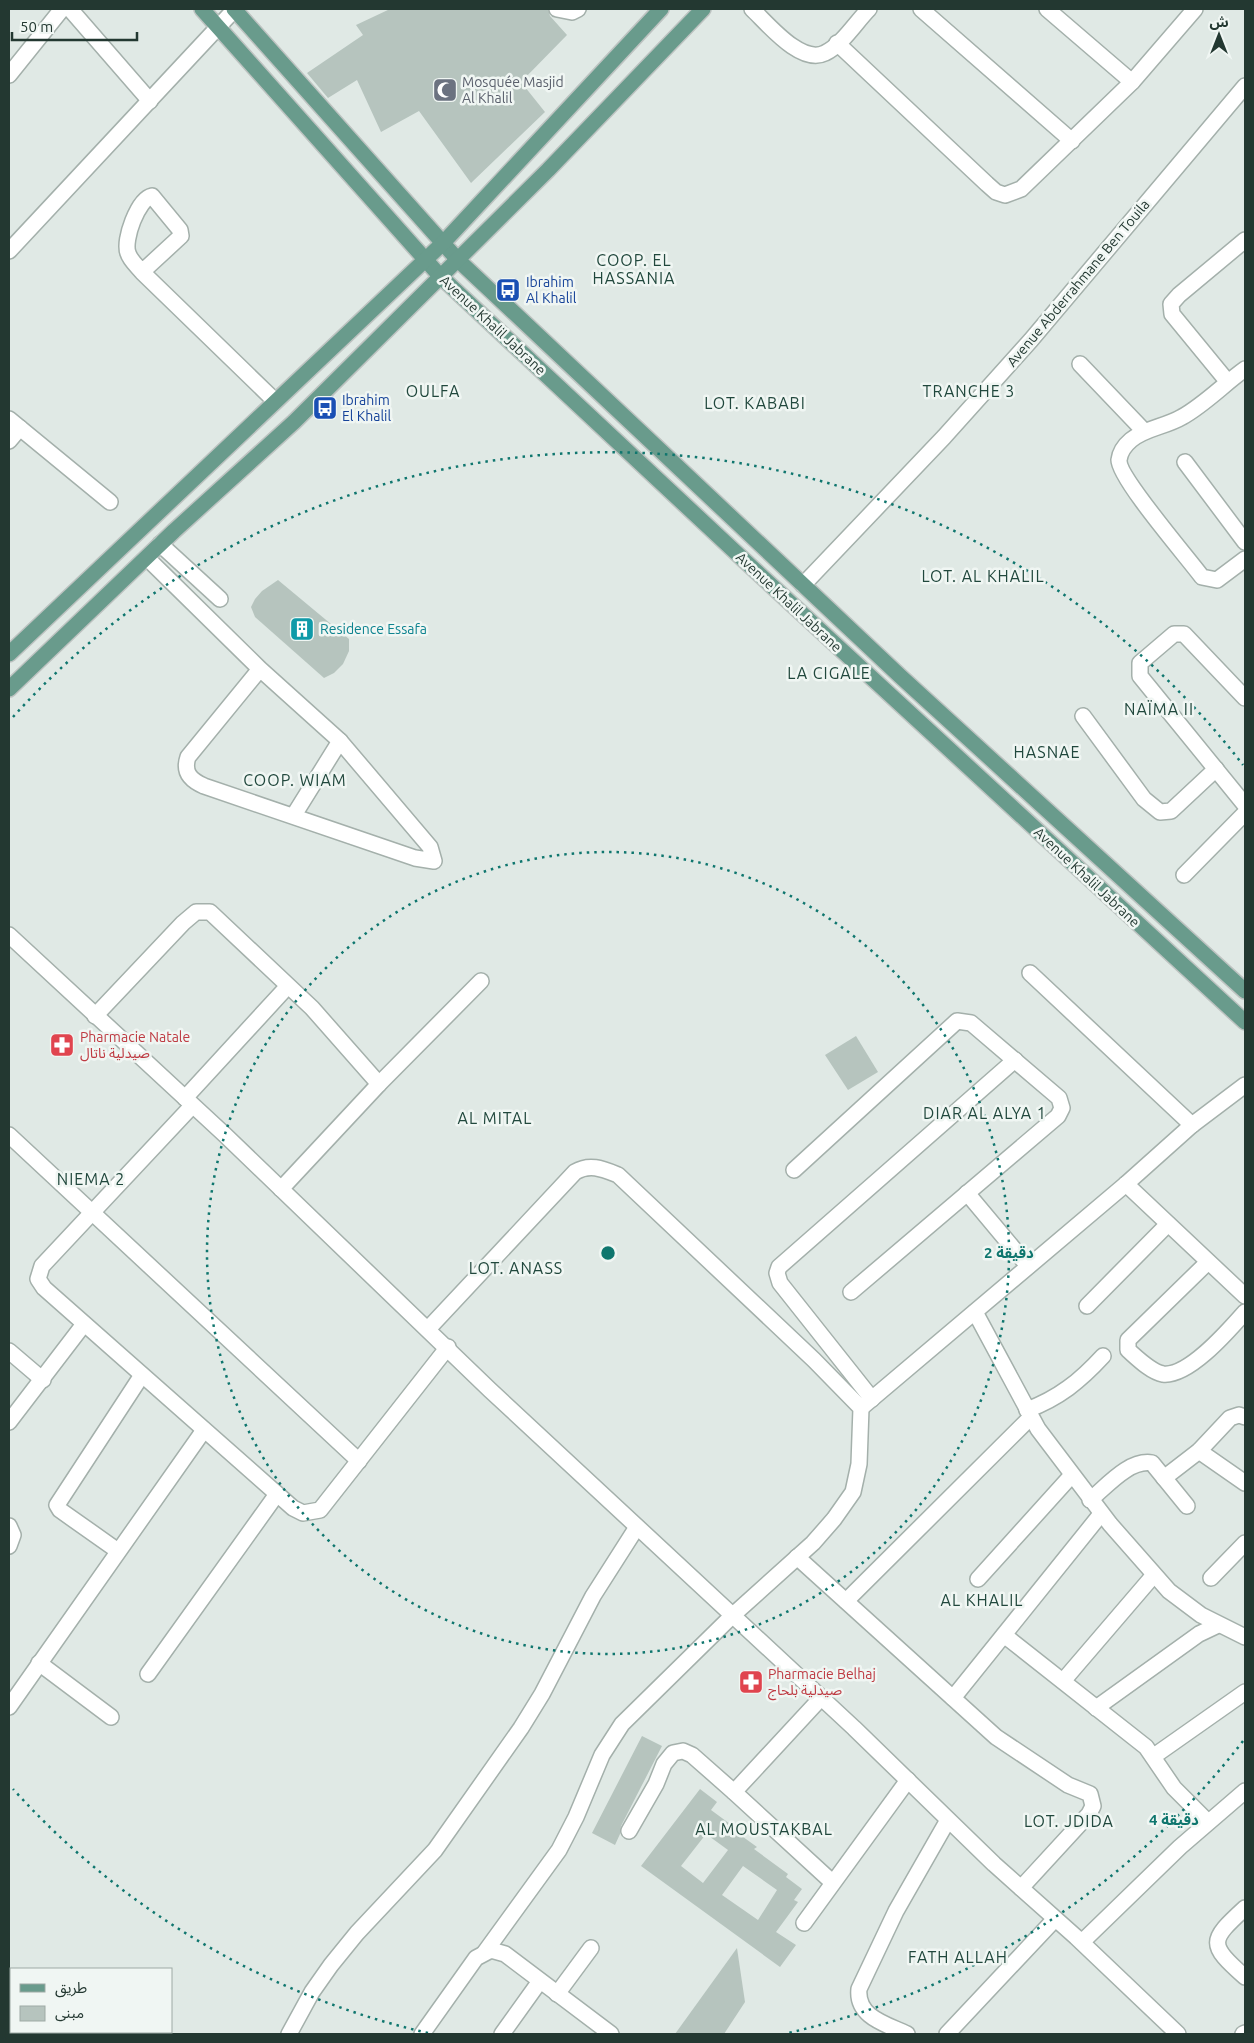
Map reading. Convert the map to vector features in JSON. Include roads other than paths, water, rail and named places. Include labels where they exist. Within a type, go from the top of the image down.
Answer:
[{"type":"main road","name":"Avenue Khalil Jabrane","points":[[202,9],[440,276],[745,562],[1245,1022]]},
{"type":"main road","name":"Avenue Khalil Jabrane","points":[[234,9],[458,260],[802,585],[1245,991]]},
{"type":"main road","points":[[9,654],[443,243],[661,9]]},
{"type":"main road","points":[[9,689],[160,544],[294,422],[458,260],[703,9]]},
{"type":"street","points":[[9,75],[62,9]]},
{"type":"street","points":[[70,9],[150,101]]},
{"type":"street","points":[[9,251],[234,9]]},
{"type":"street","points":[[558,9],[572,12],[578,9]]},
{"type":"street","points":[[752,9],[801,53],[815,55],[825,53],[837,43],[869,9]]},
{"type":"street","points":[[921,9],[1072,141]]},
{"type":"street","points":[[1047,9],[1132,82]]},
{"type":"street","points":[[837,43],[996,192],[1005,195],[1021,189],[1072,141],[1132,82],[1195,9]]},
{"type":"street","name":"Avenue Abderrahmane Ben Touila","points":[[802,585],[944,437],[1031,340],[1245,86]]},
{"type":"street","points":[[142,272],[180,236],[180,230],[152,196],[141,203],[127,239],[128,255],[142,272],[275,401]]},
{"type":"street","points":[[1227,381],[1172,314],[1171,304],[1179,295],[1245,240]]},
{"type":"street","points":[[1080,364],[1144,431]]},
{"type":"street","points":[[1245,369],[1184,416],[1166,425],[1144,431],[1123,449],[1119,458],[1122,471],[1202,577],[1217,580],[1245,559]]},
{"type":"street","points":[[9,441],[14,424],[110,502]]},
{"type":"street","points":[[1185,462],[1245,542]]},
{"type":"street","points":[[160,544],[220,599]]},
{"type":"street","points":[[147,558],[260,669],[340,740],[416,829],[430,847],[435,860],[429,862],[415,858],[195,782],[186,769],[188,757],[260,669]]},
{"type":"street","points":[[1245,698],[1184,634],[1174,634],[1140,663],[1140,676],[1245,806]]},
{"type":"street","points":[[1084,716],[1144,799],[1160,812],[1171,811],[1216,769]]},
{"type":"street","points":[[294,815],[340,740]]},
{"type":"street","points":[[1184,875],[1245,813]]},
{"type":"street","points":[[95,1016],[183,923],[196,912],[210,912],[312,1008],[379,1084]]},
{"type":"street","points":[[9,936],[189,1102],[448,1347],[490,1390],[733,1614],[948,1820],[1082,1942],[1178,2034]]},
{"type":"street","points":[[1030,974],[1192,1125]]},
{"type":"street","points":[[281,1189],[379,1084],[481,981]]},
{"type":"street","points":[[287,986],[92,1213],[42,1266],[38,1274],[41,1286],[277,1494],[298,1511],[309,1513],[320,1510],[448,1347]]},
{"type":"street","points":[[794,1170],[956,1022],[972,1023],[1059,1098],[1060,1112],[851,1292]]},
{"type":"street","points":[[866,1404],[780,1283],[777,1273],[779,1267],[1015,1060]]},
{"type":"street","points":[[422,2034],[476,1958],[485,1952],[559,1850],[576,1817],[602,1755],[622,1724],[733,1614],[797,1557],[834,1519],[853,1492],[866,1404],[1126,1184],[1192,1125],[1245,1085]]},
{"type":"street","points":[[9,1135],[358,1461]]},
{"type":"street","points":[[428,1329],[575,1172],[583,1167],[591,1166],[618,1175],[814,1360],[866,1404]]},
{"type":"street","points":[[1126,1184],[1245,1296]]},
{"type":"street","points":[[967,1192],[1028,1266]]},
{"type":"street","points":[[1087,1306],[1168,1224]]},
{"type":"street","points":[[1208,1262],[1128,1340],[1128,1350],[1156,1372],[1173,1372],[1189,1364],[1212,1348],[1245,1312]]},
{"type":"street","points":[[975,1312],[1030,1414],[1071,1476],[1101,1514],[1153,1576],[1184,1604],[1218,1625],[1245,1637]]},
{"type":"street","points":[[9,1422],[84,1324]]},
{"type":"street","points":[[9,1350],[43,1380]]},
{"type":"street","points":[[846,1601],[1030,1414],[1082,1379],[1103,1356]]},
{"type":"street","points":[[118,1551],[60,1510],[57,1505],[142,1375]]},
{"type":"street","points":[[1164,1478],[1199,1451],[1230,1418],[1239,1415],[1245,1417]]},
{"type":"street","points":[[9,1707],[204,1430]]},
{"type":"street","points":[[1199,1451],[1245,1484]]},
{"type":"street","points":[[1090,1500],[1139,1463],[1152,1463],[1187,1506]]},
{"type":"street","points":[[978,1579],[1071,1476]]},
{"type":"street","points":[[148,1674],[277,1494]]},
{"type":"street","points":[[953,1698],[1101,1514]]},
{"type":"street","points":[[9,1526],[13,1535],[9,1546]]},
{"type":"street","points":[[289,2034],[312,1992],[331,1965],[357,1933],[435,1850],[521,1728],[542,1694],[593,1596],[637,1527]]},
{"type":"street","points":[[1211,1578],[1245,1544]]},
{"type":"street","points":[[797,1557],[996,1737],[1068,1785],[1086,1790],[1092,1798],[1093,1806],[1089,1814],[1021,1888]]},
{"type":"street","points":[[1063,1681],[1153,1576]]},
{"type":"street","points":[[1096,1708],[1199,1634],[1218,1625]]},
{"type":"street","points":[[1004,1635],[1154,1756],[1174,1788],[1208,1822]]},
{"type":"street","points":[[39,1663],[111,1717]]},
{"type":"street","points":[[1154,1756],[1245,1692]]},
{"type":"street","points":[[734,1792],[820,1698]]},
{"type":"street","points":[[628,1830],[656,1784],[664,1764],[673,1753],[678,1751],[688,1752],[832,1882]]},
{"type":"street","points":[[804,1923],[908,1780]]},
{"type":"street","points":[[1082,1942],[1208,1822],[1245,1791]]},
{"type":"street","points":[[907,2034],[866,2014],[860,2003],[859,1989],[896,1911],[948,1820]]},
{"type":"street","points":[[1245,1908],[1221,1930],[1217,1941],[1222,1957],[1245,1977]]},
{"type":"street","points":[[947,2034],[1055,1919]]},
{"type":"street","points":[[557,1994],[591,1948]]},
{"type":"street","points":[[485,1952],[498,1950],[505,1954],[612,2034]]},
{"type":"street","points":[[502,2034],[540,1981]]},
{"type":"place","name":"Mosquée Masjid Al Khalil","points":[[445,90]]},
{"type":"place","name":"Ibrahim Al Khalil","points":[[508,290]]},
{"type":"place","name":"Ibrahim El Khalil","points":[[325,408]]},
{"type":"place","name":"Residence Essafa","points":[[302,629]]},
{"type":"place","name":"Pharmacie Natale صيدلية ناتال","points":[[62,1045]]},
{"type":"place","name":"Pharmacie Belhaj صيدلية بلحاج","points":[[751,1682]]},
{"type":"district","name":"COOP. EL HASSANIA","points":[[634,269]]},
{"type":"district","name":"OULFA","points":[[433,391]]},
{"type":"district","name":"TRANCHE 3","points":[[969,391]]},
{"type":"district","name":"LOT. KABABI","points":[[755,403]]},
{"type":"district","name":"LOT. AL KHALIL","points":[[983,576]]},
{"type":"district","name":"LA CIGALE","points":[[829,673]]},
{"type":"district","name":"NAÏMA II","points":[[1159,709]]},
{"type":"district","name":"HASNAE","points":[[1047,752]]},
{"type":"district","name":"COOP. WIAM","points":[[295,780]]},
{"type":"district","name":"DIAR AL ALYA 1","points":[[985,1113]]},
{"type":"district","name":"AL MITAL","points":[[495,1118]]},
{"type":"district","name":"NIEMA 2","points":[[91,1179]]},
{"type":"district","name":"LOT. ANASS","points":[[516,1268]]},
{"type":"district","name":"AL KHALIL","points":[[982,1600]]},
{"type":"district","name":"LOT. JDIDA","points":[[1069,1821]]},
{"type":"district","name":"AL MOUSTAKBAL","points":[[764,1829]]},
{"type":"district","name":"FATH ALLAH","points":[[958,1957]]}]
